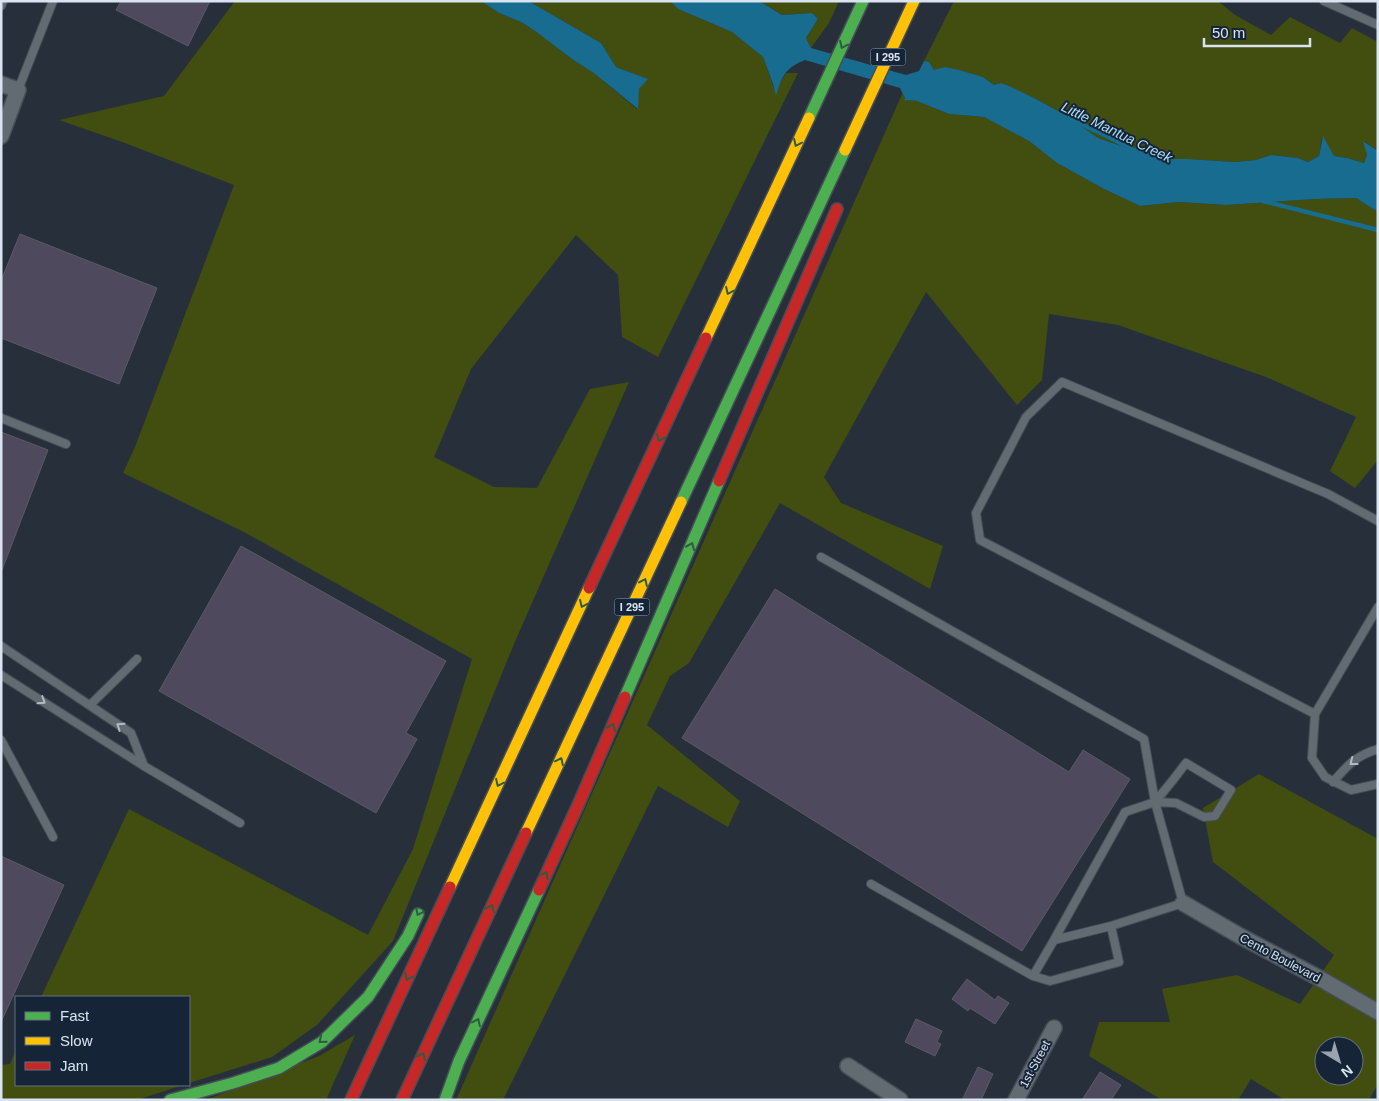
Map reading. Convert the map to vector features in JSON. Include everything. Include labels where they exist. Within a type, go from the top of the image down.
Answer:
[{"type":"highway","points":[[350,1100],[863,1]]},
{"type":"highway","points":[[884,92],[914,1]]},
{"type":"highway","name":"I 295","points":[[402,1100],[914,1]]},
{"type":"highway","points":[[445,1100],[459,1061],[579,803],[840,202]]},
{"type":"highway","points":[[595,548],[633,496]]},
{"type":"highway","points":[[545,820],[548,785]]},
{"type":"highway","points":[[170,1100],[279,1068],[322,1042],[368,997],[408,936],[424,900]]},
{"type":"street","points":[[1,84],[18,90],[1,136]]},
{"type":"street","name":"Cento Boulevard","points":[[1183,903],[1378,1012]]},
{"type":"street","name":"1st Street","points":[[1016,1100],[1054,1028]]},
{"type":"street","points":[[848,1066],[900,1100]]},
{"type":"lane","points":[[1,6],[3,1]]},
{"type":"lane","points":[[18,90],[52,1]]},
{"type":"lane","points":[[1324,1],[1378,25]]},
{"type":"lane","points":[[1315,714],[980,540],[976,513],[1026,417],[1062,382],[1328,494],[1378,521]]},
{"type":"lane","points":[[1,418],[66,444]]},
{"type":"lane","points":[[821,557],[1144,740],[1155,802],[1183,903],[1111,926],[1054,940]]},
{"type":"lane","points":[[1378,607],[1315,714],[1312,758],[1325,778],[1351,790],[1378,784]]},
{"type":"lane","points":[[1,646],[131,733],[144,766]]},
{"type":"lane","points":[[90,705],[137,659]]},
{"type":"lane","points":[[1,675],[144,766],[240,823]]},
{"type":"lane","points":[[1,740],[53,837]]},
{"type":"lane","points":[[1333,782],[1352,761],[1378,749]]},
{"type":"lane","points":[[1033,976],[1125,812],[1155,802],[1176,803],[1204,817],[1215,816],[1230,790],[1186,763],[1155,802]]},
{"type":"lane","points":[[871,884],[1033,976],[1050,981],[1119,962],[1111,926]]},
{"type":"green space","points":[[235,1],[481,1],[499,13],[521,22],[535,31],[595,74],[637,109],[639,89],[647,79],[616,67],[601,43],[526,1],[670,1],[678,9],[732,32],[763,57],[776,94],[778,86],[786,73],[798,73],[658,357],[622,337],[618,275],[576,235],[471,369],[434,457],[494,487],[537,488],[590,389],[629,382],[514,644],[393,941],[317,1025],[272,1057],[190,1083],[190,996],[41,996],[129,809],[368,935],[413,849],[472,659],[244,532],[123,473],[135,447],[234,185],[59,120],[164,96]]},
{"type":"green space","points":[[759,1],[839,1],[829,23],[811,48],[806,38],[818,19],[812,13],[782,15]]},
{"type":"green space","points":[[954,1],[1218,1],[1235,15],[1271,35],[1290,17],[1340,43],[1352,28],[1378,42],[1378,151],[1364,141],[1367,155],[1364,163],[1334,156],[1322,137],[1319,156],[1308,162],[1298,158],[1271,155],[1256,160],[1235,162],[1171,159],[1143,149],[1121,146],[1098,138],[1067,116],[1001,83],[994,85],[983,77],[934,70],[929,63],[924,61]]},
{"type":"green space","points":[[903,92],[905,100],[917,101],[949,114],[984,117],[1029,141],[1057,163],[1140,206],[1179,202],[1226,205],[1356,198],[1378,212],[1378,460],[1355,488],[1330,471],[1356,417],[1266,377],[1118,325],[1049,314],[1042,380],[1017,405],[926,292],[824,477],[841,503],[943,546],[930,589],[780,503],[689,663],[670,676],[647,725],[740,801],[728,827],[658,786],[503,1100],[456,1100]]},
{"type":"green space","points":[[1259,774],[1378,839],[1378,1084],[1369,1100],[1285,1100],[1251,1079],[1238,1100],[1162,1100],[1089,1056],[1099,1022],[1170,1022],[1162,989],[1237,975],[1300,1004],[1334,955],[1213,862],[1203,808]]},
{"type":"green space","points":[[355,1035],[326,1100],[206,1100],[319,1056]]},
{"type":"green space","points":[[15,1052],[15,1086],[180,1086],[137,1100],[1,1100],[1,1065],[10,1064]]},
{"type":"water","points":[[481,1],[526,1],[532,3],[601,43],[616,67],[648,79],[639,89],[638,109],[595,74],[535,31],[521,22],[499,13]]},
{"type":"water","points":[[670,1],[759,1],[782,15],[812,13],[818,19],[806,38],[811,48],[906,75],[919,71],[924,61],[929,62],[934,70],[945,67],[983,77],[994,85],[1001,83],[1036,99],[1067,116],[1098,138],[1121,146],[1143,149],[1171,159],[1235,162],[1256,160],[1271,155],[1298,158],[1308,162],[1319,156],[1323,136],[1334,156],[1364,163],[1367,155],[1363,141],[1378,151],[1378,212],[1356,198],[1226,205],[1179,202],[1140,206],[1057,163],[1029,141],[984,117],[949,114],[917,101],[904,100],[905,98],[900,88],[805,60],[793,66],[785,74],[776,96],[763,57],[732,32],[678,9]]},
{"type":"building","points":[[121,1],[210,1],[188,46],[116,10]]},
{"type":"building","points":[[20,234],[157,288],[119,384],[1,338],[1,281]]},
{"type":"building","points":[[1,432],[48,450],[2,570],[1,570]]},
{"type":"building","points":[[241,546],[446,661],[406,733],[417,739],[376,813],[159,691]]},
{"type":"building","points":[[775,589],[1069,772],[1083,750],[1130,779],[1022,951],[682,738]]},
{"type":"building","points":[[1,856],[64,885],[1,1022]]},
{"type":"building","points":[[967,979],[995,1000],[998,996],[1009,1003],[995,1024],[970,1008],[968,1011],[952,999]]},
{"type":"building","points":[[916,1019],[942,1031],[937,1042],[941,1044],[935,1056],[905,1042]]},
{"type":"building","points":[[978,1067],[993,1074],[981,1100],[962,1100]]},
{"type":"building","points":[[1100,1072],[1121,1085],[1111,1100],[1082,1100]]},
{"type":"waterway","name":"Little Mantua Creek","points":[[1068,118],[1133,150]]},
{"type":"waterway","name":"Little Mantua Creek","points":[[1263,201],[1378,230]]},
{"type":"traffic: fast","points":[[809,118],[863,1]]},
{"type":"traffic: fast","points":[[681,502],[845,150]]},
{"type":"traffic: fast","points":[[625,697],[719,481]]},
{"type":"traffic: fast","points":[[445,1100],[459,1061],[539,890]]},
{"type":"traffic: fast","points":[[170,1100],[279,1068],[322,1042],[368,997],[408,936],[418,914]]},
{"type":"traffic: slow","points":[[845,150],[914,1]]},
{"type":"traffic: slow","points":[[706,338],[809,118]]},
{"type":"traffic: slow","points":[[526,833],[681,502]]},
{"type":"traffic: slow","points":[[450,887],[589,588]]},
{"type":"traffic: jam","points":[[719,481],[837,209]]},
{"type":"traffic: jam","points":[[589,588],[706,338]]},
{"type":"traffic: jam","points":[[539,890],[625,697]]},
{"type":"traffic: jam","points":[[402,1100],[526,833]]},
{"type":"traffic: jam","points":[[351,1100],[450,887]]}]
